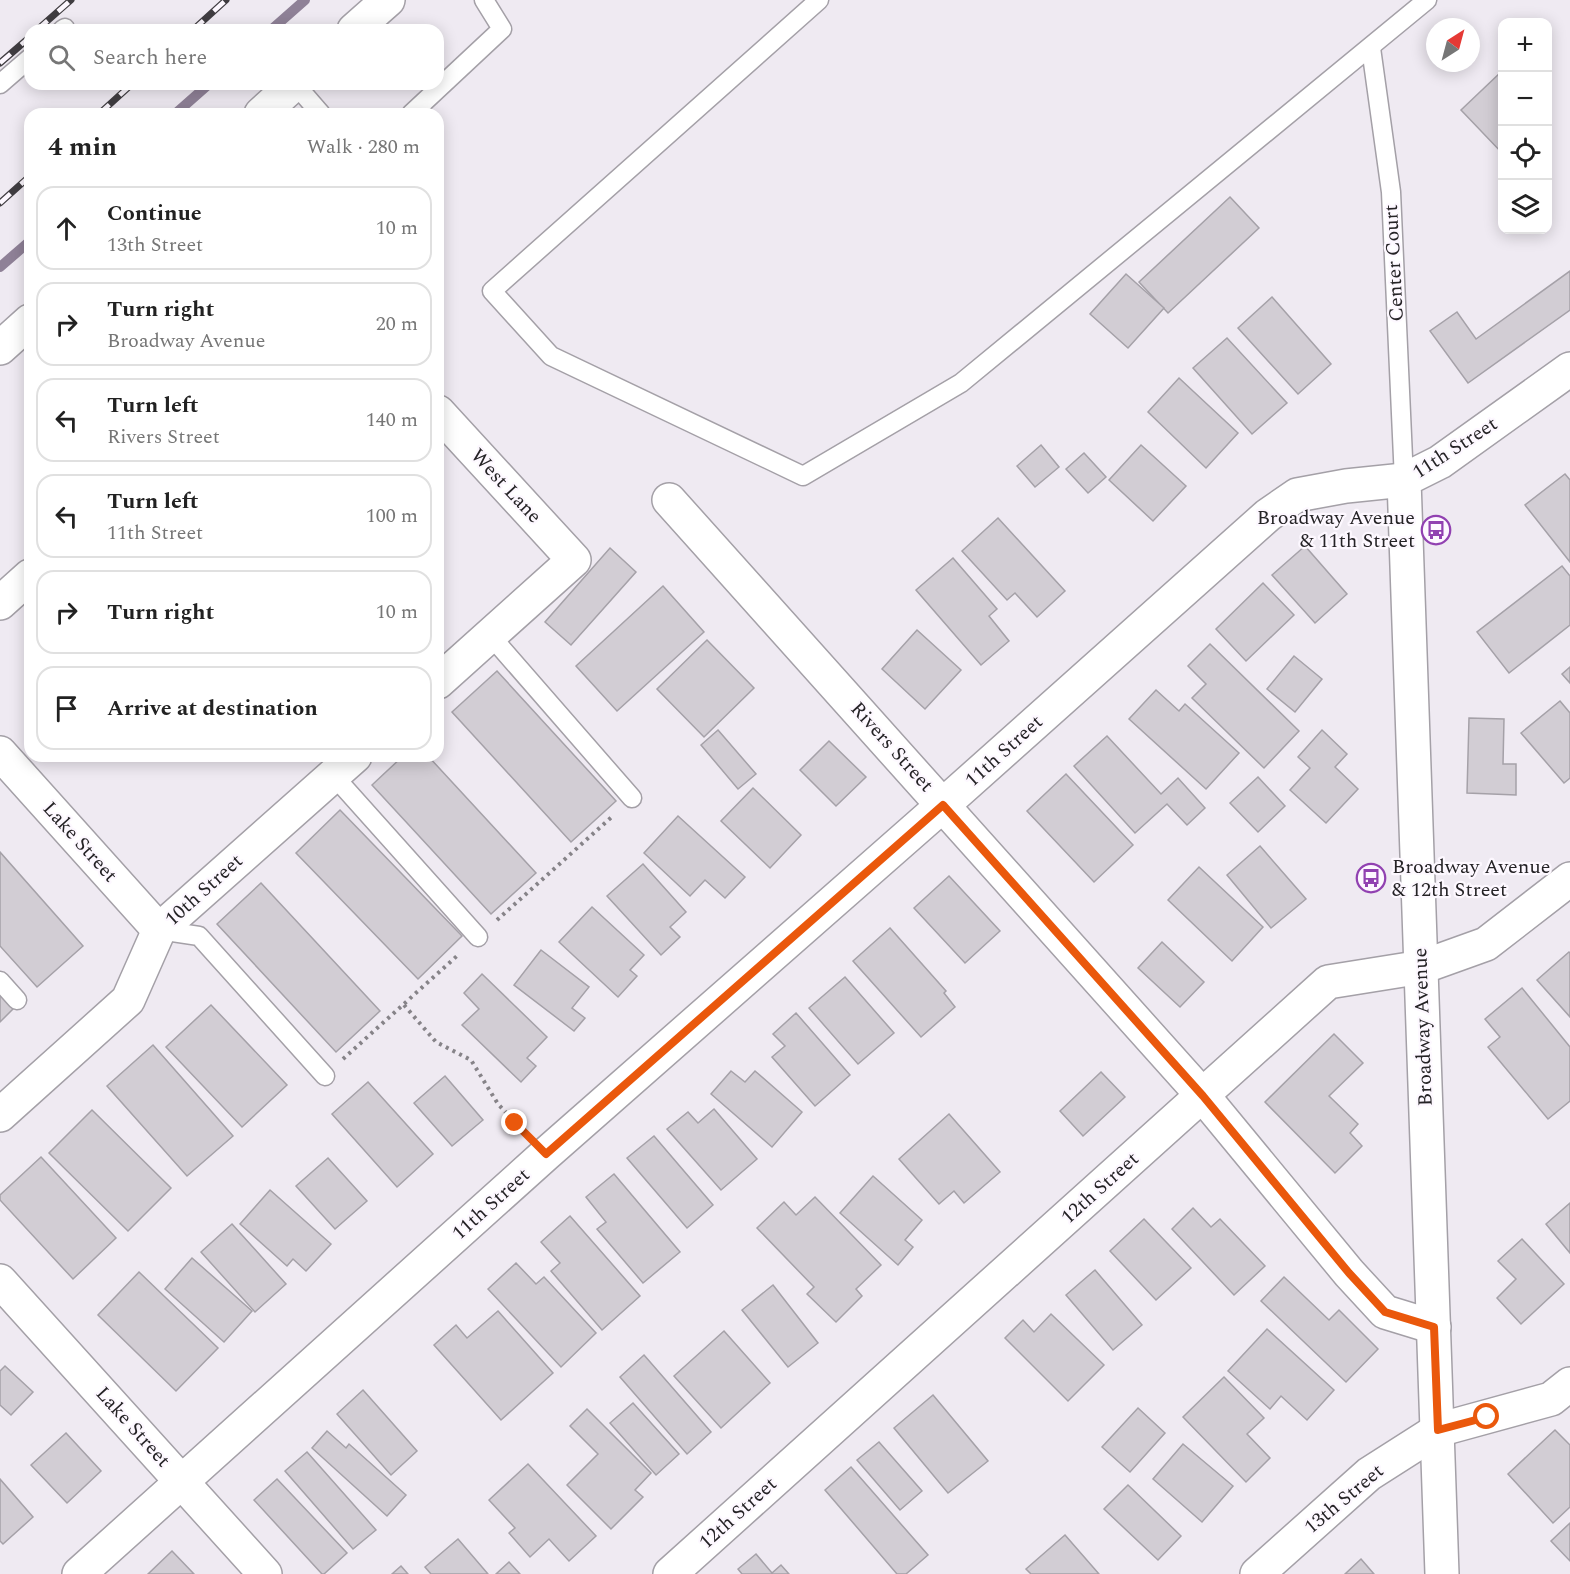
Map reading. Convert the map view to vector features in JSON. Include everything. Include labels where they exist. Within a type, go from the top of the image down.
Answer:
[{"type":"street","points":[[361,24],[388,0]]},
{"type":"street","points":[[268,108],[288,90]]},
{"type":"street","points":[[0,348],[24,326]]},
{"type":"street","name":"11th Street","points":[[79,1574],[183,1483],[546,1154],[1268,515],[1297,495],[1346,486],[1404,480],[1440,462],[1570,369]]},
{"type":"street","name":"West Lane","points":[[444,419],[574,561],[490,635]]},
{"type":"street","name":"Broadway Avenue","points":[[1404,480],[1442,1574]]},
{"type":"street","name":"Rivers Street","points":[[669,500],[1203,1096],[1349,1273],[1385,1312],[1434,1327]]},
{"type":"street","points":[[0,603],[24,581]]},
{"type":"street","points":[[444,677],[490,635]]},
{"type":"street","name":"Lake Street","points":[[0,753],[159,930]]},
{"type":"street","name":"10th Street","points":[[0,1115],[128,1000],[159,930],[344,766]]},
{"type":"street","name":"12th Street","points":[[670,1574],[1328,982],[1422,967],[1486,944],[1570,879]]},
{"type":"street","name":"Lake Street","points":[[0,1281],[265,1574]]},
{"type":"street","name":"13th Street","points":[[1257,1574],[1369,1474],[1438,1430],[1551,1399],[1570,1384]]},
{"type":"lane","points":[[444,83],[502,29],[484,0]]},
{"type":"lane","points":[[819,0],[492,291],[551,356],[802,476],[961,383],[1427,0]]},
{"type":"lane","name":"Center Court","points":[[1371,48],[1391,192],[1404,480]]},
{"type":"lane","points":[[0,84],[24,63]]},
{"type":"lane","points":[[300,90],[316,108]]},
{"type":"lane","points":[[417,108],[437,90]]},
{"type":"lane","points":[[490,635],[632,798]]},
{"type":"lane","points":[[344,766],[478,937]]},
{"type":"lane","points":[[159,930],[199,936],[325,1076]]},
{"type":"lane","points":[[0,981],[17,1000]]},
{"type":"path","points":[[404,1005],[436,1042],[471,1060],[498,1104],[546,1154]]},
{"type":"building","points":[[1498,75],[1498,149],[1461,110]]},
{"type":"building","points":[[1230,197],[1259,228],[1168,313],[1139,282]]},
{"type":"building","points":[[1570,271],[1570,310],[1468,383],[1430,331],[1457,312],[1476,339]]},
{"type":"building","points":[[1126,274],[1164,308],[1128,348],[1090,314]]},
{"type":"building","points":[[1272,297],[1331,364],[1298,394],[1238,328]]},
{"type":"building","points":[[1227,338],[1287,403],[1252,434],[1193,368]]},
{"type":"building","points":[[1179,378],[1238,433],[1206,468],[1148,412]]},
{"type":"building","points":[[1041,445],[1059,467],[1035,487],[1017,466]]},
{"type":"building","points":[[1141,445],[1186,486],[1153,521],[1109,480]]},
{"type":"building","points":[[1084,453],[1106,477],[1088,493],[1066,469]]},
{"type":"building","points":[[1565,474],[1570,480],[1570,562],[1525,505]]},
{"type":"building","points":[[998,518],[1065,591],[1037,617],[1015,593],[1007,600],[962,551]]},
{"type":"building","points":[[1305,546],[1347,594],[1315,623],[1272,575]]},
{"type":"building","points":[[610,548],[636,572],[571,645],[545,622]]},
{"type":"building","points":[[953,558],[997,609],[989,616],[1009,641],[981,665],[916,590]]},
{"type":"building","points":[[1562,566],[1570,576],[1570,625],[1509,673],[1477,632]]},
{"type":"building","points":[[1263,583],[1294,615],[1246,661],[1216,629]]},
{"type":"building","points":[[663,586],[704,632],[617,711],[576,666]]},
{"type":"building","points":[[917,630],[961,670],[925,709],[882,669]]},
{"type":"building","points":[[707,640],[754,688],[704,737],[657,689]]},
{"type":"building","points":[[1210,644],[1299,731],[1264,768],[1192,698],[1206,684],[1188,666]]},
{"type":"building","points":[[1294,656],[1322,679],[1295,712],[1267,689]]},
{"type":"building","points":[[1570,667],[1570,683],[1562,674]]},
{"type":"building","points":[[497,671],[616,801],[571,842],[452,712]]},
{"type":"building","points":[[1156,690],[1179,711],[1185,704],[1239,753],[1206,789],[1129,719]]},
{"type":"building","points":[[1560,701],[1570,713],[1570,778],[1564,783],[1521,733]]},
{"type":"building","points":[[1469,718],[1504,719],[1503,764],[1516,764],[1516,795],[1467,793]]},
{"type":"building","points":[[718,730],[756,774],[738,789],[701,745]]},
{"type":"building","points":[[1322,730],[1347,754],[1335,767],[1358,789],[1326,823],[1290,790],[1310,768],[1298,757]]},
{"type":"building","points":[[1107,736],[1161,794],[1178,778],[1205,808],[1187,825],[1167,804],[1135,833],[1074,766]]},
{"type":"building","points":[[829,741],[866,777],[836,806],[800,770]]},
{"type":"building","points":[[397,762],[434,762],[536,873],[491,914],[372,785]]},
{"type":"building","points":[[1066,774],[1133,845],[1094,882],[1027,811]]},
{"type":"building","points":[[1258,777],[1285,806],[1258,832],[1230,803]]},
{"type":"building","points":[[753,788],[801,835],[770,868],[721,821]]},
{"type":"building","points":[[340,810],[462,936],[418,979],[296,853]]},
{"type":"building","points":[[678,816],[745,877],[725,898],[705,880],[690,896],[644,853]]},
{"type":"building","points":[[1260,846],[1306,899],[1271,928],[1227,875]]},
{"type":"building","points":[[0,852],[83,946],[37,987],[0,946]]},
{"type":"building","points":[[643,864],[686,912],[670,927],[680,937],[661,955],[607,896]]},
{"type":"building","points":[[1199,867],[1263,927],[1232,961],[1168,900]]},
{"type":"building","points":[[949,876],[1000,931],[965,963],[914,908]]},
{"type":"building","points":[[261,883],[380,1011],[336,1052],[217,924]]},
{"type":"building","points":[[592,907],[644,955],[630,970],[637,976],[618,997],[559,942]]},
{"type":"building","points":[[890,928],[946,991],[944,993],[955,1007],[921,1037],[853,961]]},
{"type":"building","points":[[1162,942],[1204,982],[1180,1007],[1138,968]]},
{"type":"building","points":[[541,950],[589,987],[572,1008],[585,1018],[574,1031],[514,985]]},
{"type":"building","points":[[1570,953],[1570,1017],[1537,980]]},
{"type":"building","points":[[482,974],[547,1037],[527,1058],[536,1066],[521,1082],[462,1025],[479,1009],[464,993]]},
{"type":"building","points":[[845,977],[894,1033],[858,1064],[809,1008]]},
{"type":"building","points":[[1522,988],[1570,1047],[1570,1101],[1548,1119],[1488,1047],[1500,1037],[1485,1019]]},
{"type":"building","points":[[0,993],[14,1008],[0,1022]]},
{"type":"building","points":[[211,1005],[287,1085],[242,1127],[166,1047]]},
{"type":"building","points":[[796,1013],[850,1075],[815,1106],[772,1057],[785,1046],[773,1034]]},
{"type":"building","points":[[1334,1034],[1363,1063],[1329,1096],[1358,1124],[1350,1133],[1362,1146],[1335,1173],[1265,1102]]},
{"type":"building","points":[[153,1045],[233,1136],[187,1176],[107,1086]]},
{"type":"building","points":[[731,1071],[745,1082],[755,1071],[802,1112],[772,1147],[711,1094]]},
{"type":"building","points":[[1101,1072],[1125,1097],[1083,1136],[1060,1111]]},
{"type":"building","points":[[445,1076],[483,1120],[452,1146],[414,1103]]},
{"type":"building","points":[[368,1082],[433,1154],[397,1187],[332,1114]]},
{"type":"building","points":[[714,1109],[757,1159],[721,1190],[667,1129],[688,1112],[698,1123]]},
{"type":"building","points":[[92,1110],[171,1188],[128,1231],[49,1153]]},
{"type":"building","points":[[949,1114],[1000,1172],[964,1203],[954,1191],[939,1204],[899,1159]]},
{"type":"building","points":[[654,1136],[713,1205],[687,1228],[627,1158]]},
{"type":"building","points":[[41,1157],[116,1238],[73,1279],[0,1200],[0,1195]]},
{"type":"building","points":[[328,1158],[367,1201],[335,1229],[296,1186]]},
{"type":"building","points":[[614,1174],[680,1252],[643,1283],[597,1229],[606,1222],[586,1197]]},
{"type":"building","points":[[873,1176],[922,1220],[905,1240],[913,1247],[898,1265],[840,1213]]},
{"type":"building","points":[[270,1190],[331,1244],[306,1271],[293,1259],[287,1266],[240,1224]]},
{"type":"building","points":[[815,1197],[881,1265],[856,1289],[862,1296],[836,1322],[807,1294],[814,1287],[757,1228],[784,1202],[796,1215]]},
{"type":"building","points":[[1570,1203],[1570,1253],[1546,1224]]},
{"type":"building","points":[[1193,1208],[1211,1227],[1220,1219],[1265,1266],[1234,1295],[1172,1229]]},
{"type":"building","points":[[570,1216],[640,1296],[602,1330],[551,1271],[560,1263],[541,1242]]},
{"type":"building","points":[[1144,1219],[1191,1268],[1156,1300],[1110,1251]]},
{"type":"building","points":[[232,1224],[286,1284],[255,1312],[201,1252]]},
{"type":"building","points":[[1522,1239],[1564,1284],[1521,1324],[1497,1298],[1516,1279],[1498,1261]]},
{"type":"building","points":[[192,1258],[252,1311],[224,1342],[165,1289]]},
{"type":"building","points":[[516,1263],[536,1284],[544,1277],[596,1333],[561,1367],[488,1289]]},
{"type":"building","points":[[1095,1270],[1142,1325],[1113,1350],[1066,1295]]},
{"type":"building","points":[[139,1272],[218,1348],[176,1391],[98,1315]]},
{"type":"building","points":[[1284,1277],[1329,1320],[1339,1310],[1378,1349],[1346,1382],[1261,1301]]},
{"type":"building","points":[[773,1285],[818,1343],[788,1367],[742,1310]]},
{"type":"building","points":[[498,1311],[553,1373],[501,1420],[434,1345],[456,1325],[467,1338]]},
{"type":"building","points":[[1051,1314],[1104,1365],[1068,1401],[1005,1338],[1023,1320],[1034,1332]]},
{"type":"building","points":[[1267,1329],[1334,1390],[1307,1420],[1281,1396],[1270,1409],[1228,1371]]},
{"type":"building","points":[[724,1331],[770,1383],[721,1428],[674,1376]]},
{"type":"building","points":[[644,1355],[711,1432],[687,1454],[620,1377]]},
{"type":"building","points":[[5,1366],[33,1392],[11,1415],[0,1405],[0,1371]]},
{"type":"building","points":[[1224,1377],[1264,1418],[1247,1434],[1270,1458],[1246,1482],[1183,1417]]},
{"type":"building","points":[[363,1390],[417,1451],[391,1475],[337,1414]]},
{"type":"building","points":[[933,1395],[988,1461],[948,1493],[894,1428]]},
{"type":"building","points":[[633,1403],[679,1454],[656,1475],[610,1423]]},
{"type":"building","points":[[1138,1408],[1165,1433],[1130,1472],[1102,1447]]},
{"type":"building","points":[[587,1409],[651,1473],[635,1490],[643,1497],[611,1529],[567,1485],[598,1454],[570,1426]]},
{"type":"building","points":[[1555,1430],[1570,1445],[1570,1507],[1553,1523],[1508,1474]]},
{"type":"building","points":[[327,1431],[346,1448],[349,1444],[406,1495],[387,1516],[312,1448]]},
{"type":"building","points":[[66,1433],[101,1471],[67,1503],[31,1465]]},
{"type":"building","points":[[879,1442],[922,1491],[900,1510],[857,1460]]},
{"type":"building","points":[[1183,1444],[1233,1486],[1202,1522],[1153,1479]]},
{"type":"building","points":[[307,1452],[376,1530],[353,1549],[285,1471]]},
{"type":"building","points":[[528,1464],[596,1536],[569,1561],[549,1539],[530,1557],[509,1533],[515,1528],[489,1500]]},
{"type":"building","points":[[851,1467],[928,1555],[906,1574],[897,1574],[825,1490]]},
{"type":"building","points":[[0,1479],[33,1517],[3,1544],[0,1541]]},
{"type":"building","points":[[277,1479],[347,1553],[324,1574],[254,1500]]},
{"type":"building","points":[[1128,1485],[1181,1536],[1158,1560],[1104,1509]]},
{"type":"building","points":[[1570,1523],[1570,1561],[1551,1541]]},
{"type":"building","points":[[1065,1535],[1099,1574],[1031,1574],[1026,1569]]},
{"type":"building","points":[[458,1539],[488,1574],[431,1574],[425,1567]]},
{"type":"building","points":[[172,1551],[194,1574],[148,1574]]},
{"type":"building","points":[[756,1554],[772,1573],[781,1565],[789,1574],[742,1574],[738,1569]]},
{"type":"building","points":[[1361,1559],[1374,1574],[1345,1574]]},
{"type":"building","points":[[509,1562],[520,1574],[496,1574]]},
{"type":"building","points":[[401,1566],[408,1574],[392,1574]]},
{"type":"waterway","points":[[278,24],[305,0]]},
{"type":"waterway","points":[[182,108],[202,90]]},
{"type":"waterway","points":[[0,267],[24,246]]},
{"type":"railway","points":[[44,24],[71,0]]},
{"type":"railway","points":[[200,24],[226,0]]},
{"type":"railway","points":[[0,63],[24,42]]},
{"type":"railway","points":[[106,108],[125,90]]},
{"type":"railway","points":[[0,203],[24,181]]},
{"type":"place","name":"Broadway Avenue & 11th Street","points":[[1436,530]]},
{"type":"place","name":"Broadway Avenue & 12th Street","points":[[1371,878]]},
{"type":"route","points":[[515,1123],[546,1154],[943,805],[1203,1096],[1349,1273],[1385,1312],[1434,1327],[1438,1430],[1487,1417]]}]
